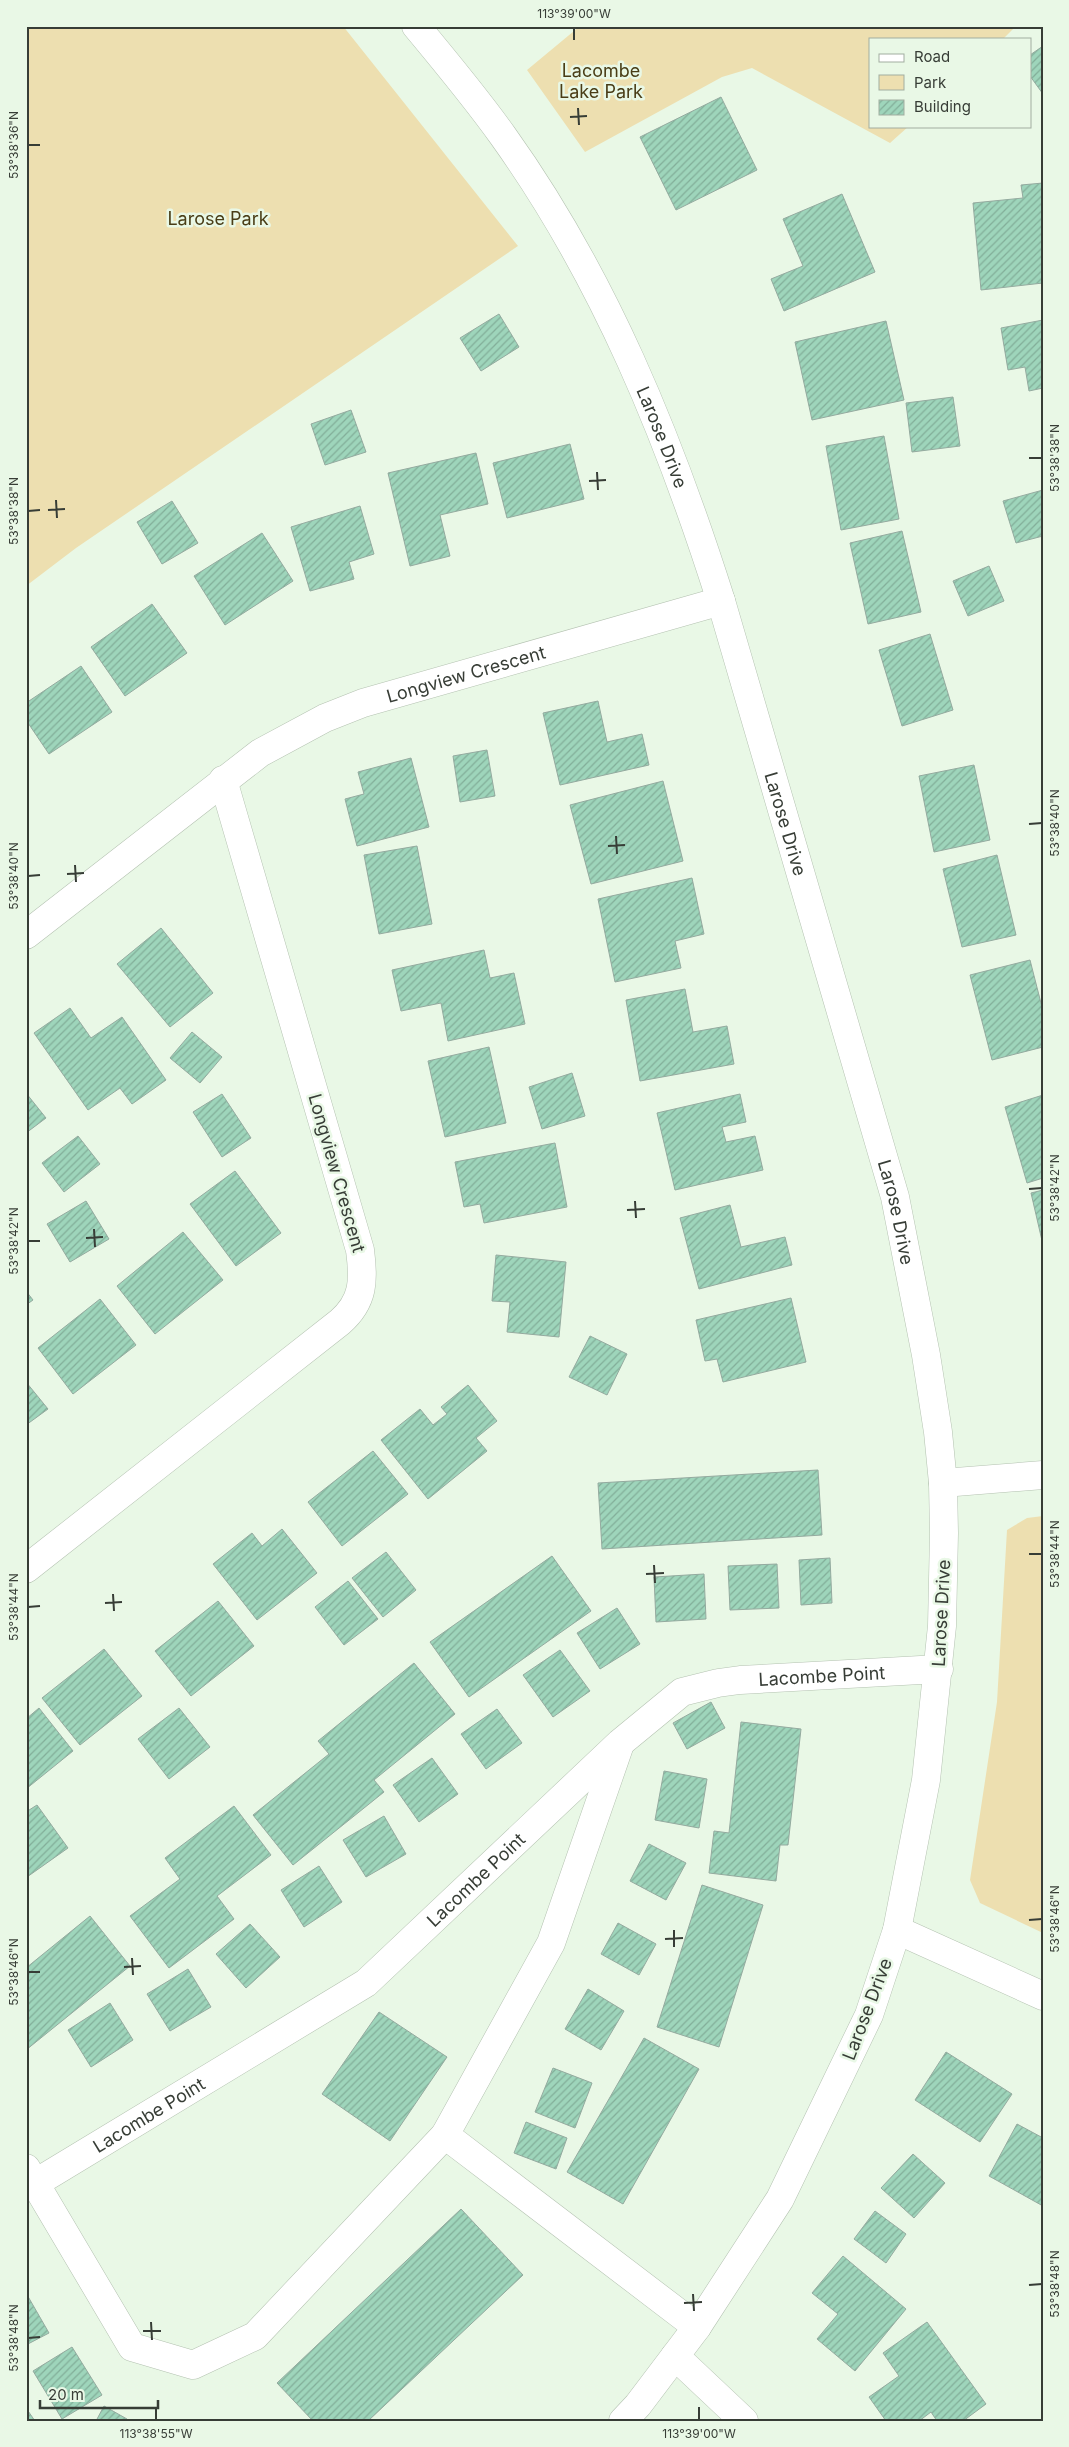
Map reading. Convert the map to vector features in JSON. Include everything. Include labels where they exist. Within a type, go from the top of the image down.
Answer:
[{"type":"street","name":"Larose Drive","points":[[416,26],[476,99],[504,137],[570,241],[603,301],[636,368],[690,506],[722,601],[895,1197],[926,1356],[943,1483],[944,1579],[939,1669],[926,1780],[897,1930],[869,2016],[789,2182],[737,2268],[698,2327],[638,2405],[623,2421]]},
{"type":"street","name":"Longview Crescent","points":[[26,935],[260,753],[325,718],[364,703],[722,601]]},
{"type":"street","name":"Longview Crescent","points":[[26,1568],[340,1322],[356,1305],[361,1292],[363,1269],[360,1250],[223,780]]},
{"type":"street","points":[[943,1483],[1043,1475]]},
{"type":"street","name":"Lacombe Point","points":[[30,2176],[366,1983],[620,1743],[682,1692],[718,1683],[939,1669]]},
{"type":"street","points":[[30,2176],[132,2347],[193,2365],[255,2336],[445,2135],[551,1943],[620,1743]]},
{"type":"street","points":[[897,1930],[1043,1996]]},
{"type":"street","points":[[445,2135],[698,2327]]},
{"type":"street","points":[[675,2356],[744,2421]]},
{"type":"green space","name":"Larose Park","points":[[26,26],[343,26],[518,246],[76,548],[26,586]]},
{"type":"green space","name":"Lacombe Lake Park","points":[[580,26],[1016,26],[1004,38],[869,38],[869,128],[907,128],[890,143],[752,68],[722,77],[585,152],[527,70]]},
{"type":"green space","points":[[1043,1516],[1043,1933],[980,1903],[970,1880],[997,1702],[1007,1530],[1027,1518]]},
{"type":"building","points":[[1043,46],[1043,94],[1032,79],[1032,54]]},
{"type":"building","points":[[721,97],[757,170],[676,210],[640,137]]},
{"type":"building","points":[[1043,183],[1043,283],[981,290],[973,203],[1023,198],[1021,185]]},
{"type":"building","points":[[842,194],[875,272],[784,311],[771,279],[803,266],[783,219]]},
{"type":"building","points":[[499,314],[519,347],[481,371],[460,338]]},
{"type":"building","points":[[1043,320],[1043,388],[1029,391],[1025,367],[1008,370],[1001,328]]},
{"type":"building","points":[[886,321],[904,400],[812,420],[795,342]]},
{"type":"building","points":[[953,397],[960,446],[912,452],[906,403]]},
{"type":"building","points":[[351,410],[366,452],[325,465],[311,424]]},
{"type":"building","points":[[884,436],[899,519],[841,530],[826,446]]},
{"type":"building","points":[[570,444],[584,499],[507,518],[493,463]]},
{"type":"building","points":[[476,453],[488,504],[440,515],[450,556],[410,566],[388,473]]},
{"type":"building","points":[[1043,490],[1043,536],[1016,543],[1003,501]]},
{"type":"building","points":[[172,501],[198,543],[162,564],[137,522]]},
{"type":"building","points":[[360,506],[374,554],[349,562],[354,579],[310,591],[291,527]]},
{"type":"building","points":[[902,531],[921,612],[868,624],[850,543]]},
{"type":"building","points":[[262,533],[293,581],[225,625],[194,576]]},
{"type":"building","points":[[989,566],[1004,601],[968,616],[953,581]]},
{"type":"building","points":[[152,604],[187,653],[125,696],[91,647]]},
{"type":"building","points":[[930,634],[953,710],[902,726],[879,650]]},
{"type":"building","points":[[81,666],[112,712],[49,754],[26,720],[26,703]]},
{"type":"building","points":[[598,701],[607,742],[642,734],[649,765],[560,785],[543,713]]},
{"type":"building","points":[[487,750],[495,796],[460,802],[453,756]]},
{"type":"building","points":[[411,758],[429,827],[357,846],[345,799],[364,794],[358,772]]},
{"type":"building","points":[[974,765],[990,840],[934,852],[919,776]]},
{"type":"building","points":[[663,781],[683,861],[591,884],[570,805]]},
{"type":"building","points":[[417,846],[432,924],[379,934],[364,855]]},
{"type":"building","points":[[997,855],[1016,935],[962,947],[943,869]]},
{"type":"building","points":[[692,878],[704,934],[675,941],[681,968],[615,982],[598,899]]},
{"type":"building","points":[[161,928],[213,993],[170,1027],[117,964]]},
{"type":"building","points":[[484,950],[490,978],[514,973],[525,1024],[448,1041],[441,1003],[401,1011],[392,970]]},
{"type":"building","points":[[1030,960],[1043,1011],[1043,1047],[992,1060],[970,975]]},
{"type":"building","points":[[685,989],[693,1032],[727,1026],[734,1064],[640,1081],[626,1000]]},
{"type":"building","points":[[70,1008],[91,1038],[122,1017],[166,1080],[132,1104],[120,1088],[88,1110],[34,1033]]},
{"type":"building","points":[[192,1032],[222,1057],[200,1083],[170,1058]]},
{"type":"building","points":[[489,1047],[506,1123],[445,1137],[428,1061]]},
{"type":"building","points":[[572,1073],[585,1116],[542,1129],[529,1087]]},
{"type":"building","points":[[26,1093],[46,1118],[26,1133]]},
{"type":"building","points":[[222,1094],[251,1138],[222,1157],[193,1112]]},
{"type":"building","points":[[740,1094],[746,1122],[722,1127],[726,1142],[755,1136],[763,1170],[675,1190],[657,1113]]},
{"type":"building","points":[[1043,1095],[1043,1178],[1027,1183],[1005,1107]]},
{"type":"building","points":[[78,1136],[100,1164],[64,1192],[42,1163]]},
{"type":"building","points":[[555,1143],[567,1207],[484,1223],[480,1204],[464,1207],[455,1162]]},
{"type":"building","points":[[235,1171],[281,1233],[236,1266],[190,1204]]},
{"type":"building","points":[[1043,1190],[1043,1245],[1031,1193]]},
{"type":"building","points":[[86,1201],[109,1239],[70,1262],[47,1224]]},
{"type":"building","points":[[730,1205],[741,1247],[785,1237],[792,1265],[699,1289],[680,1218]]},
{"type":"building","points":[[183,1232],[223,1280],[155,1334],[117,1286]]},
{"type":"building","points":[[496,1255],[566,1262],[559,1337],[507,1332],[510,1302],[492,1301]]},
{"type":"building","points":[[26,1291],[33,1300],[26,1305]]},
{"type":"building","points":[[791,1298],[806,1362],[723,1382],[717,1359],[705,1361],[696,1320]]},
{"type":"building","points":[[100,1299],[136,1345],[73,1394],[38,1348]]},
{"type":"building","points":[[590,1336],[627,1354],[607,1395],[569,1377]]},
{"type":"building","points":[[26,1382],[48,1409],[26,1425]]},
{"type":"building","points":[[468,1385],[497,1421],[476,1438],[487,1451],[428,1499],[381,1440],[420,1409],[433,1425],[447,1414],[441,1407]]},
{"type":"building","points":[[373,1451],[408,1494],[342,1546],[308,1502]]},
{"type":"building","points":[[818,1470],[822,1535],[602,1549],[598,1483]]},
{"type":"building","points":[[282,1529],[317,1573],[257,1620],[213,1564],[252,1533],[262,1546]]},
{"type":"building","points":[[386,1552],[416,1590],[383,1617],[352,1578]]},
{"type":"building","points":[[552,1556],[591,1611],[469,1697],[430,1642]]},
{"type":"building","points":[[830,1558],[832,1603],[801,1605],[799,1560]]},
{"type":"building","points":[[777,1564],[779,1608],[730,1610],[728,1566]]},
{"type":"building","points":[[704,1574],[706,1619],[656,1622],[654,1577]]},
{"type":"building","points":[[348,1581],[378,1619],[344,1645],[315,1607]]},
{"type":"building","points":[[218,1601],[254,1646],[191,1696],[155,1651]]},
{"type":"building","points":[[617,1608],[640,1644],[600,1669],[577,1633]]},
{"type":"building","points":[[104,1649],[142,1696],[80,1745],[42,1698]]},
{"type":"building","points":[[560,1650],[590,1691],[553,1717],[523,1675]]},
{"type":"building","points":[[414,1663],[455,1714],[374,1780],[384,1792],[293,1865],[253,1815],[329,1754],[318,1741]]},
{"type":"building","points":[[711,1702],[725,1728],[687,1749],[673,1723]]},
{"type":"building","points":[[39,1708],[73,1751],[26,1789],[26,1719]]},
{"type":"building","points":[[179,1708],[210,1747],[169,1779],[138,1739]]},
{"type":"building","points":[[497,1709],[522,1743],[486,1769],[461,1734]]},
{"type":"building","points":[[741,1722],[801,1729],[788,1845],[780,1845],[776,1881],[709,1873],[714,1831],[729,1833]]},
{"type":"building","points":[[432,1758],[458,1794],[419,1822],[393,1785]]},
{"type":"building","points":[[664,1771],[707,1779],[699,1828],[655,1820]]},
{"type":"building","points":[[37,1805],[68,1848],[27,1877],[26,1812]]},
{"type":"building","points":[[234,1806],[271,1855],[217,1896],[234,1919],[169,1968],[130,1916],[180,1879],[165,1858]]},
{"type":"building","points":[[384,1816],[406,1854],[366,1877],[343,1840]]},
{"type":"building","points":[[649,1844],[686,1863],[666,1900],[630,1881]]},
{"type":"building","points":[[319,1866],[342,1902],[304,1927],[281,1890]]},
{"type":"building","points":[[702,1885],[763,1905],[719,2047],[657,2027]]},
{"type":"building","points":[[90,1916],[130,1966],[26,2050],[26,1968]]},
{"type":"building","points":[[618,1923],[656,1944],[639,1975],[601,1954]]},
{"type":"building","points":[[250,1924],[280,1957],[246,1988],[216,1954]]},
{"type":"building","points":[[188,1969],[211,2007],[170,2031],[147,1994]]},
{"type":"building","points":[[588,1989],[624,2011],[601,2050],[565,2029]]},
{"type":"building","points":[[110,2003],[133,2040],[91,2067],[68,2030]]},
{"type":"building","points":[[379,2012],[447,2057],[390,2141],[322,2094]]},
{"type":"building","points":[[644,2038],[699,2069],[623,2204],[567,2172]]},
{"type":"building","points":[[946,2052],[1012,2094],[980,2142],[915,2100]]},
{"type":"building","points":[[553,2068],[592,2083],[575,2128],[535,2112]]},
{"type":"building","points":[[526,2122],[567,2138],[556,2169],[514,2153]]},
{"type":"building","points":[[1017,2124],[1043,2138],[1043,2206],[989,2176]]},
{"type":"building","points":[[913,2154],[945,2183],[914,2218],[881,2188]]},
{"type":"building","points":[[461,2209],[523,2275],[368,2421],[313,2421],[277,2383]]},
{"type":"building","points":[[875,2211],[906,2234],[886,2263],[854,2239]]},
{"type":"building","points":[[843,2256],[906,2309],[855,2371],[817,2339],[838,2314],[812,2293]]},
{"type":"building","points":[[26,2293],[49,2333],[26,2345]]},
{"type":"building","points":[[927,2322],[986,2404],[963,2421],[937,2421],[931,2412],[919,2421],[886,2421],[869,2397],[899,2376],[883,2353]]},
{"type":"building","points":[[72,2347],[102,2395],[62,2419],[33,2371]]},
{"type":"building","points":[[104,2406],[127,2419],[126,2421],[96,2421]]},
{"type":"building","points":[[26,2408],[35,2421],[26,2421]]}]
